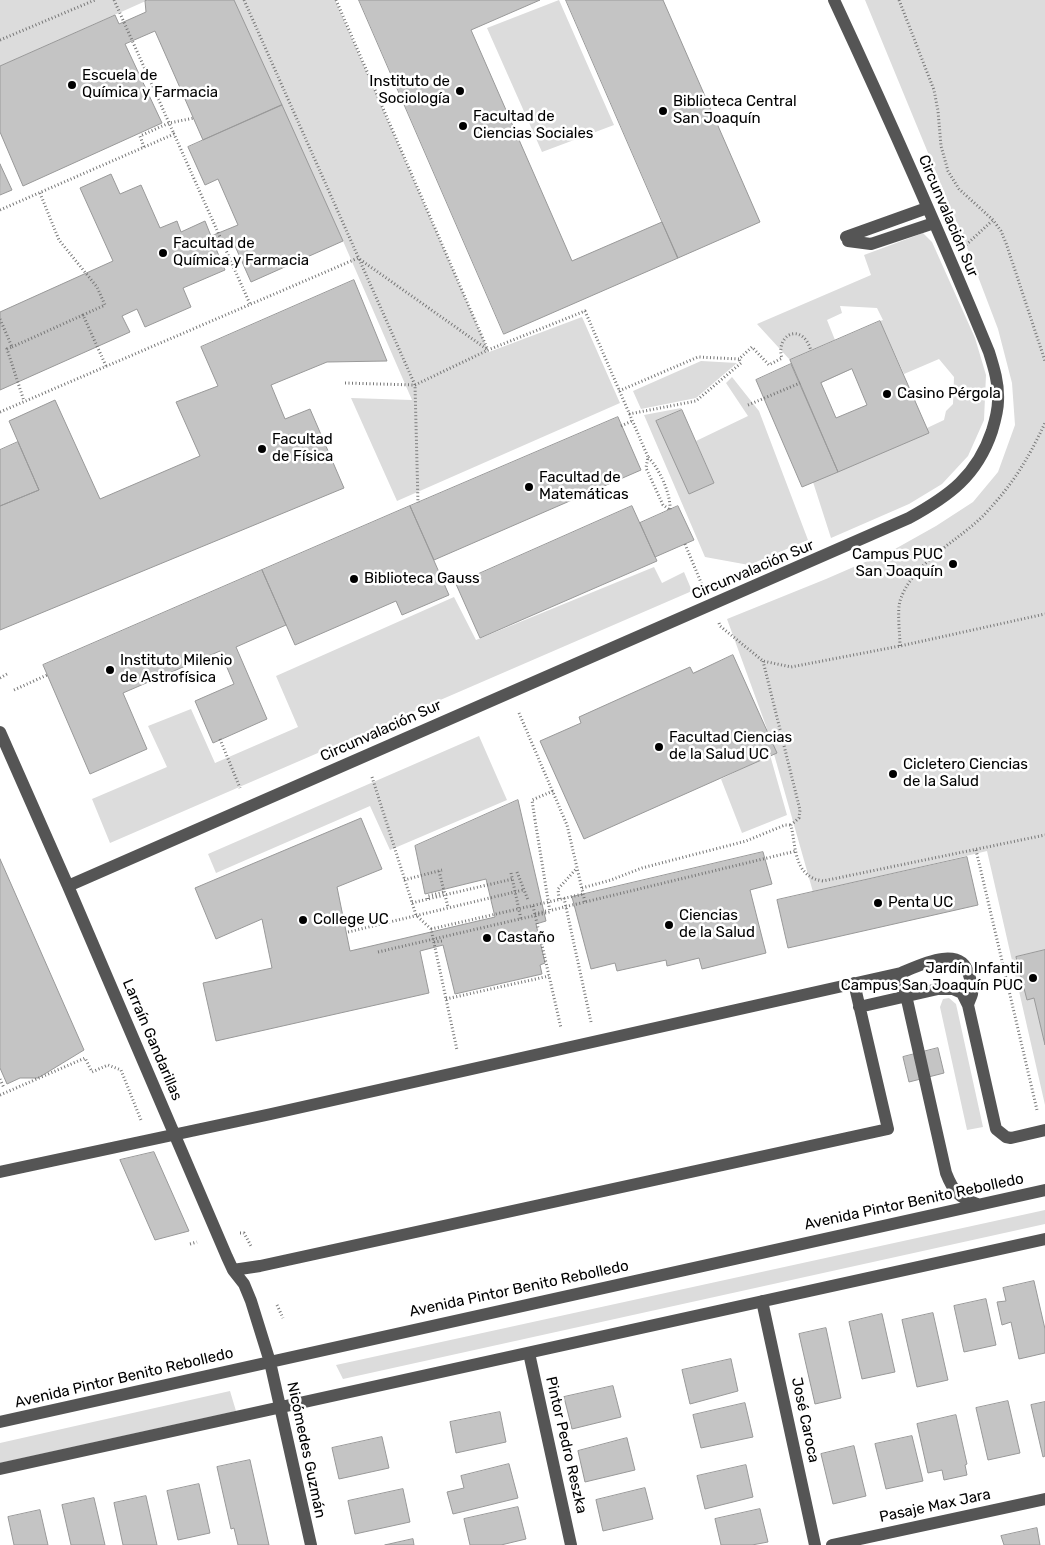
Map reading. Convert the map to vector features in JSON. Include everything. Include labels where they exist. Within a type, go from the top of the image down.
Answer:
[{"type":"street","name":"Circunvalación Sur","points":[[68,886],[848,546],[909,518],[936,503],[961,484],[979,460],[996,421],[997,384],[989,352],[934,223],[834,0]]},
{"type":"street","points":[[927,208],[847,239],[871,244],[934,223]]},
{"type":"street","name":"Larraín Gandarillas","points":[[0,732],[233,1270],[244,1284],[270,1362]]},
{"type":"street","points":[[0,1172],[854,983],[901,972],[928,962],[946,958],[960,962],[968,972],[972,988],[968,1005]]},
{"type":"street","points":[[901,972],[946,1173],[952,1188],[966,1200],[977,1204]]},
{"type":"street","points":[[233,1270],[269,1264],[888,1129],[854,983]]},
{"type":"street","points":[[859,1007],[938,989],[953,989],[962,993],[968,1005],[996,1129],[1006,1138],[1045,1130]]},
{"type":"street","name":"Avenida Pintor Benito Rebolledo","points":[[0,1422],[1045,1190]]},
{"type":"street","points":[[0,1469],[1045,1238]]},
{"type":"street","name":"José Caroca","points":[[762,1301],[815,1545]]},
{"type":"street","name":"Pintor Pedro Reszka","points":[[529,1353],[571,1545]]},
{"type":"street","name":"Nicómedes Guzmán","points":[[270,1362],[311,1545]]},
{"type":"street","name":"Pasaje Max Jara","points":[[832,1545],[1045,1498]]},
{"type":"path","points":[[0,40],[95,0]]},
{"type":"path","points":[[114,0],[250,304]]},
{"type":"path","points":[[244,0],[415,385],[418,503]]},
{"type":"path","points":[[336,0],[488,350]]},
{"type":"path","points":[[899,0],[934,90],[941,146],[948,171],[959,189],[993,220],[1001,231],[1045,361]]},
{"type":"path","points":[[144,147],[140,136],[169,123],[194,118]]},
{"type":"path","points":[[0,210],[174,134]]},
{"type":"path","points":[[24,401],[7,349],[105,305],[97,287],[59,240],[40,193]]},
{"type":"path","points":[[966,245],[993,220]]},
{"type":"path","points":[[0,412],[358,258]]},
{"type":"path","points":[[358,258],[488,350]]},
{"type":"path","points":[[345,383],[415,385],[488,350],[585,311],[648,457],[655,464],[671,500],[670,510],[663,505],[646,468],[648,457]]},
{"type":"path","points":[[83,315],[106,366]]},
{"type":"path","points":[[0,320],[12,347]]},
{"type":"path","points":[[619,391],[698,357],[739,359],[752,347],[769,364],[782,358],[780,354],[782,339],[792,334],[805,338],[811,351]]},
{"type":"path","points":[[629,414],[696,401],[741,363],[739,359]]},
{"type":"path","points":[[748,405],[800,383]]},
{"type":"path","points":[[621,426],[632,421]]},
{"type":"path","points":[[900,646],[900,602],[911,578],[927,562],[967,532],[1004,492],[1030,455],[1045,423]]},
{"type":"path","points":[[685,544],[704,589]]},
{"type":"path","points":[[718,620],[720,626],[763,661],[791,667],[900,646],[1045,614]]},
{"type":"path","points":[[582,888],[611,880],[642,868],[746,841],[785,825],[791,825],[799,818],[800,810],[763,661]]},
{"type":"path","points":[[0,678],[7,674]]},
{"type":"path","points":[[14,690],[47,675]]},
{"type":"path","points":[[519,713],[567,825],[585,902]]},
{"type":"path","points":[[220,739],[242,790]]},
{"type":"path","points":[[372,777],[416,915],[431,929],[457,1052]]},
{"type":"path","points":[[378,952],[550,912],[532,800],[553,791]]},
{"type":"path","points":[[791,825],[801,870],[814,880],[823,882],[1045,835]]},
{"type":"path","points":[[976,850],[1037,1110]]},
{"type":"path","points":[[552,910],[796,851]]},
{"type":"path","points":[[578,868],[558,889],[566,906],[591,1022]]},
{"type":"path","points":[[404,880],[441,870],[448,908]]},
{"type":"path","points":[[517,872],[523,890],[535,914],[561,1028]]},
{"type":"path","points":[[511,873],[521,919]]},
{"type":"path","points":[[412,903],[512,879]]},
{"type":"path","points":[[348,932],[523,890]]},
{"type":"path","points":[[428,899],[428,896],[444,892]]},
{"type":"path","points":[[431,929],[530,904],[583,894]]},
{"type":"path","points":[[535,914],[546,911]]},
{"type":"path","points":[[530,920],[536,919]]},
{"type":"path","points":[[434,942],[442,941]]},
{"type":"path","points":[[446,999],[549,976]]},
{"type":"path","points":[[0,1095],[86,1058],[92,1072],[108,1065],[121,1070],[148,1140]]},
{"type":"path","points":[[0,1079],[2,1088],[6,1093]]},
{"type":"shaded area","points":[[0,0],[148,0],[0,66]]},
{"type":"shaded area","points":[[234,0],[335,0],[489,352],[582,317],[620,403],[397,501],[351,398],[412,400],[343,241]]},
{"type":"shaded area","points":[[559,0],[614,125],[542,152],[487,28]]},
{"type":"shaded area","name":"Campus PUC San Joaquín","points":[[865,0],[1045,0],[1045,1105],[987,851],[813,892],[766,726],[727,619],[895,549],[973,502],[998,472],[1015,425],[1012,383],[998,329],[966,245]]},
{"type":"shaded area","points":[[923,233],[932,242],[975,338],[986,375],[984,420],[968,456],[942,484],[909,504],[831,538],[813,482],[928,433],[927,428],[944,420],[946,411],[953,404],[954,377],[939,359],[904,374],[880,321],[883,320],[877,308],[840,306],[842,313],[827,320],[835,340],[790,360],[757,324],[871,275],[864,255]]},
{"type":"shaded area","points":[[701,361],[737,363],[696,398],[641,409],[633,391]]},
{"type":"shaded area","points":[[732,377],[759,411],[808,540],[749,565],[705,557],[644,415],[681,408],[682,410],[657,421],[689,494],[714,483],[696,441],[748,416],[726,383]]},
{"type":"shaded area","points":[[654,567],[662,583],[684,572],[692,591],[110,843],[92,799],[167,767],[148,726],[191,709],[215,763],[298,727],[276,676],[454,597],[476,640]]},
{"type":"shaded area","points":[[479,736],[507,800],[390,850],[370,806],[216,873],[208,854]]},
{"type":"shaded area","points":[[770,755],[787,815],[742,833],[721,779]]},
{"type":"shaded area","points":[[949,998],[956,1004],[983,1127],[967,1130],[940,1007],[943,999]]},
{"type":"shaded area","points":[[1045,1210],[1045,1224],[343,1379],[336,1365]]},
{"type":"shaded area","points":[[230,1391],[236,1411],[0,1463],[0,1443]]},
{"type":"building","name":"Escuela de Química y Farmacia","points":[[234,0],[282,105],[203,140],[155,31],[125,44],[162,123],[23,186],[0,132],[0,66],[115,15],[119,24],[146,12],[145,1]]},
{"type":"building","name":"Facultad de Ciencias Sociales","points":[[359,0],[540,0],[471,30],[572,261],[662,222],[678,258],[504,334]]},
{"type":"building","name":"Biblioteca Central San Joaquín","points":[[566,0],[663,0],[760,222],[678,258]]},
{"type":"building","name":"Facultad de Química y Farmacia","points":[[282,105],[343,241],[251,282],[231,237],[214,244],[225,270],[183,288],[191,307],[145,327],[137,309],[122,316],[130,332],[0,390],[0,312],[113,261],[80,188],[111,174],[120,194],[141,185],[160,228],[177,221],[181,232],[205,221],[211,236],[238,225],[218,179],[205,185],[188,147]]},
{"type":"building","points":[[0,164],[12,190],[0,195]]},
{"type":"building","name":"Facultad de Física","points":[[354,280],[387,361],[327,362],[271,385],[285,419],[310,409],[344,488],[0,630],[0,506],[39,490],[9,421],[55,400],[100,499],[200,456],[176,402],[218,386],[201,347]]},
{"type":"building","name":"Casino Pérgola","points":[[880,321],[929,433],[838,472],[790,360]],"holes":[[[852,369],[867,405],[836,418],[821,383]]]},
{"type":"building","points":[[791,364],[838,472],[802,487],[756,380]]},
{"type":"building","points":[[682,410],[714,483],[689,494],[656,421]]},
{"type":"building","name":"Facultad de Matemáticas","points":[[618,417],[641,470],[434,560],[410,506]]},
{"type":"building","points":[[18,442],[39,490],[0,506],[0,450]]},
{"type":"building","name":"Biblioteca Gauss","points":[[410,506],[449,595],[402,615],[396,601],[295,645],[262,570]]},
{"type":"building","points":[[632,506],[657,561],[480,638],[456,584]]},
{"type":"building","points":[[678,506],[694,540],[655,557],[640,523]]},
{"type":"building","name":"Instituto Milenio de Astrofísica","points":[[262,570],[286,625],[236,647],[267,719],[213,743],[195,701],[234,684],[220,651],[123,693],[147,749],[90,774],[43,665]]},
{"type":"building","name":"Facultad Ciencias de la Salud UC","points":[[733,655],[777,753],[584,839],[540,741],[581,723],[579,717],[690,667],[693,673]]},
{"type":"building","name":"College UC","points":[[518,800],[546,921],[536,924],[545,963],[540,965],[542,974],[455,994],[443,945],[420,951],[429,993],[216,1041],[203,983],[272,968],[262,919],[216,939],[195,888],[361,818],[382,869],[337,887],[350,951],[495,917],[486,879],[425,894],[415,846]]},
{"type":"building","name":"Ciencias de la Salud","points":[[763,852],[772,884],[750,890],[766,953],[702,969],[699,958],[667,966],[666,960],[617,971],[615,963],[591,969],[572,897]]},
{"type":"building","name":"Penta UC","points":[[967,857],[978,905],[788,948],[777,900]]},
{"type":"building","points":[[0,859],[84,1050],[38,1078],[20,1078],[7,1084],[0,1068]]},
{"type":"building","name":"Jardín Infantil Campus San Joaquín PUC","points":[[1045,950],[1045,1045],[1034,998],[1027,1000],[1016,957]]},
{"type":"building","points":[[938,1048],[944,1073],[909,1082],[903,1057]]},
{"type":"building","points":[[154,1152],[189,1231],[155,1240],[120,1160]]},
{"type":"building","points":[[1034,1281],[1045,1329],[1045,1353],[1019,1359],[1011,1322],[1002,1325],[997,1302],[1006,1301],[1003,1288]]},
{"type":"building","points":[[986,1299],[996,1345],[964,1352],[954,1306]]},
{"type":"building","points":[[933,1313],[948,1380],[917,1387],[902,1320]]},
{"type":"building","points":[[882,1314],[895,1372],[862,1379],[849,1322]]},
{"type":"building","points":[[826,1328],[841,1398],[815,1404],[799,1334]]},
{"type":"building","points":[[731,1359],[738,1391],[690,1404],[682,1370]]},
{"type":"building","points":[[613,1386],[621,1417],[572,1429],[564,1397]]},
{"type":"building","points":[[1008,1401],[1020,1453],[988,1460],[976,1408]]},
{"type":"building","points":[[1045,1402],[1045,1456],[1043,1457],[1031,1405]]},
{"type":"building","points":[[745,1403],[753,1437],[701,1448],[693,1415]]},
{"type":"building","points":[[500,1412],[506,1442],[456,1453],[450,1422]]},
{"type":"building","points":[[956,1415],[967,1464],[965,1465],[967,1475],[944,1480],[942,1470],[928,1473],[917,1424]]},
{"type":"building","points":[[912,1436],[923,1481],[886,1489],[875,1444]]},
{"type":"building","points":[[382,1437],[389,1468],[339,1479],[332,1448]]},
{"type":"building","points":[[627,1438],[635,1470],[585,1482],[578,1451]]},
{"type":"building","points":[[854,1446],[866,1496],[833,1504],[821,1454]]},
{"type":"building","points":[[250,1460],[269,1545],[238,1545],[234,1528],[231,1529],[217,1467]]},
{"type":"building","points":[[509,1464],[518,1498],[453,1514],[447,1492],[464,1488],[461,1476]]},
{"type":"building","points":[[746,1465],[753,1497],[705,1509],[697,1476]]},
{"type":"building","points":[[199,1484],[210,1533],[178,1540],[167,1491]]},
{"type":"building","points":[[645,1488],[653,1519],[603,1531],[596,1500]]},
{"type":"building","points":[[403,1489],[410,1522],[355,1534],[348,1501]]},
{"type":"building","points":[[146,1496],[157,1545],[123,1545],[114,1503]]},
{"type":"building","points":[[94,1498],[105,1545],[71,1545],[62,1505]]},
{"type":"building","points":[[518,1507],[526,1539],[501,1545],[470,1545],[464,1519]]},
{"type":"building","points":[[760,1509],[768,1542],[752,1545],[721,1545],[715,1519]]},
{"type":"building","points":[[40,1510],[48,1545],[14,1545],[8,1517]]},
{"type":"building","points":[[1037,1528],[1040,1545],[1004,1545],[1001,1536]]},
{"type":"building","points":[[413,1539],[414,1545],[385,1545]]},
{"type":"place","name":"Escuela de Química y Farmacia","points":[[72,85]]},
{"type":"place","name":"Instituto de Sociología","points":[[460,91]]},
{"type":"place","name":"Biblioteca Central San Joaquín","points":[[663,111]]},
{"type":"place","name":"Facultad de Ciencias Sociales","points":[[463,126]]},
{"type":"place","name":"Facultad de Química y Farmacia","points":[[163,253]]},
{"type":"place","name":"Casino Pérgola","points":[[887,394]]},
{"type":"place","name":"Facultad de Física","points":[[262,449]]},
{"type":"place","name":"Facultad de Matemáticas","points":[[529,487]]},
{"type":"place","name":"Campus PUC San Joaquín","points":[[953,564]]},
{"type":"place","name":"Biblioteca Gauss","points":[[354,579]]},
{"type":"place","name":"Instituto Milenio de Astrofísica","points":[[110,670]]},
{"type":"place","name":"Facultad Ciencias de la Salud UC","points":[[659,747]]},
{"type":"place","name":"Cicletero Ciencias de la Salud","points":[[893,774]]},
{"type":"place","name":"Penta UC","points":[[878,903]]},
{"type":"place","name":"College UC","points":[[303,920]]},
{"type":"place","name":"Ciencias de la Salud","points":[[669,925]]},
{"type":"place","name":"Castaño","points":[[487,938]]},
{"type":"place","name":"Jardín Infantil Campus San Joaquín PUC","points":[[1033,978]]}]
